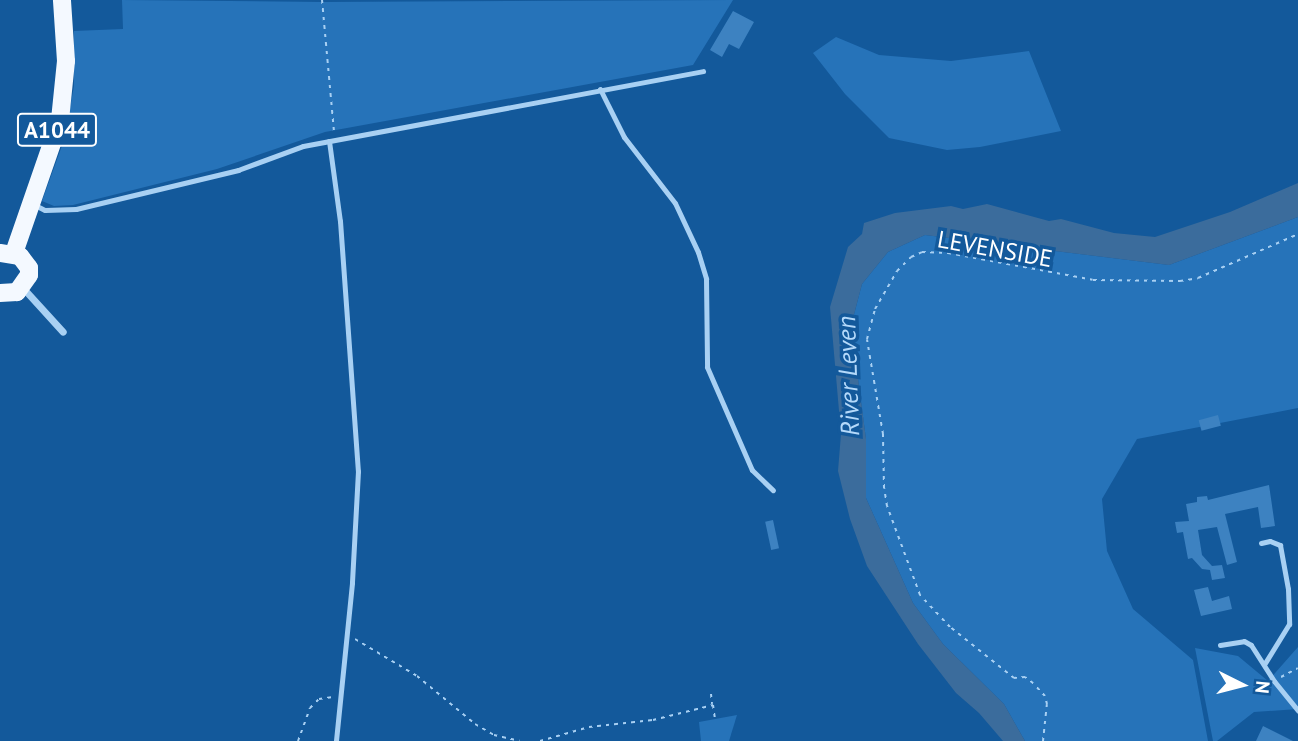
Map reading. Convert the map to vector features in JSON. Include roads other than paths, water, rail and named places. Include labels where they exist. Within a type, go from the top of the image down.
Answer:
[{"type":"main road","name":"A1044","points":[[23,288],[27,282],[29,268],[7,253],[53,145],[63,102],[66,61],[62,0]]},
{"type":"main road","points":[[0,293],[10,295],[23,288]]},
{"type":"street","points":[[23,288],[63,332]]},
{"type":"lane","points":[[30,203],[45,210],[76,209],[238,170],[303,146],[703,71]]},
{"type":"lane","points":[[600,89],[624,136],[675,203],[698,252],[706,279],[707,367],[752,470],[773,490]]},
{"type":"lane","points":[[332,140],[358,471],[352,583],[336,741]]},
{"type":"lane","points":[[1261,543],[1270,541],[1280,545],[1288,589],[1289,624],[1265,663]]},
{"type":"lane","points":[[1220,645],[1244,641],[1265,663],[1274,681],[1298,710]]},
{"type":"water","name":"River Leven","points":[[1298,183],[1298,217],[1169,265],[925,235],[888,252],[862,284],[851,326],[866,439],[866,498],[913,603],[943,644],[1004,704],[1025,741],[1003,741],[979,713],[956,693],[918,644],[867,566],[850,519],[838,471],[841,434],[830,307],[848,247],[862,234],[864,223],[895,213],[951,206],[963,209],[987,204],[1049,221],[1061,219],[1114,233],[1155,237],[1230,212]]}]
